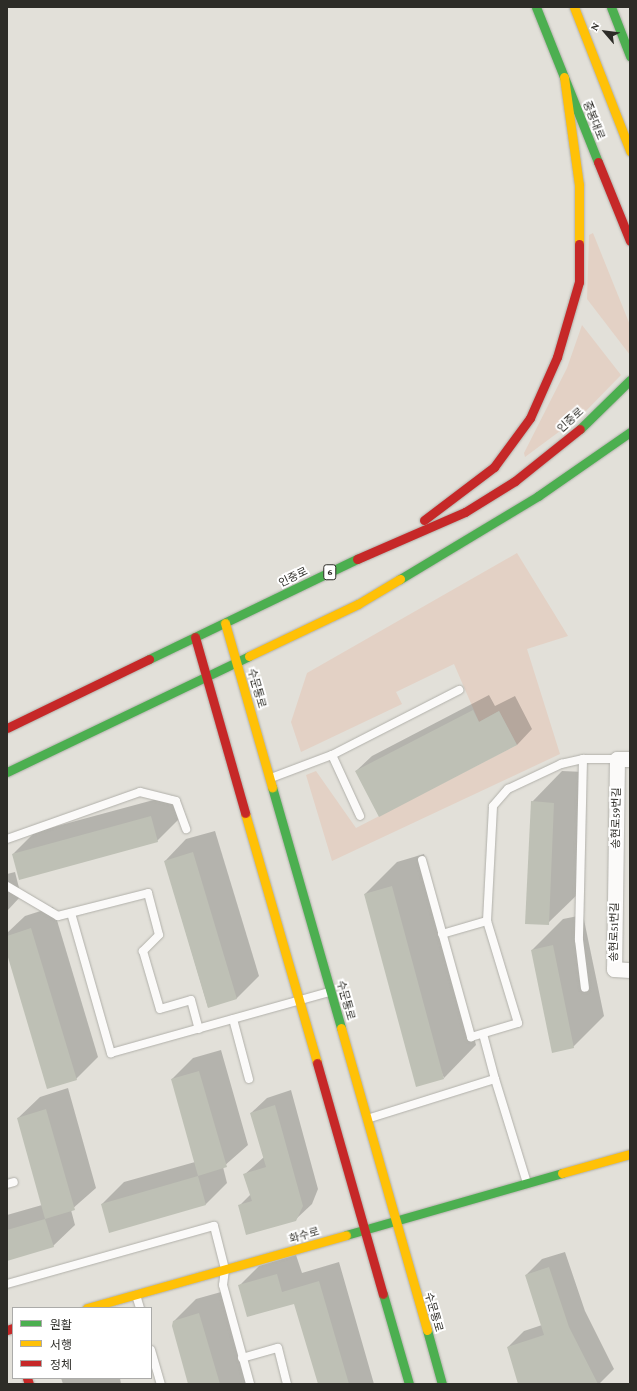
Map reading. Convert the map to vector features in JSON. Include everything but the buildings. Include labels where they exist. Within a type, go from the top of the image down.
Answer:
[{"type":"main road","name":"중봉대로","points":[[536,7],[630,241]]},
{"type":"main road","points":[[574,7],[630,151]]},
{"type":"main road","points":[[610,7],[630,56]]},
{"type":"main road","points":[[400,538],[494,467],[530,418],[557,357],[579,282],[579,185],[564,77]]},
{"type":"main road","name":"인중로","points":[[7,728],[400,538],[465,512],[515,481],[576,432],[630,380]]},
{"type":"main road","points":[[7,772],[358,604],[417,571],[580,469],[630,432]]},
{"type":"main road","name":"수문통로","points":[[225,623],[442,1384]]},
{"type":"main road","points":[[195,637],[410,1384]]},
{"type":"main road","name":"화수로","points":[[90,1307],[397,1222],[630,1154]]},
{"type":"street","name":"송현로59번길","points":[[615,878],[624,759]]},
{"type":"street","name":"송현로51번길","points":[[615,878],[614,969],[630,970]]},
{"type":"lane","points":[[270,778],[332,755],[459,690]]},
{"type":"lane","points":[[332,755],[360,816]]},
{"type":"lane","points":[[583,759],[579,940],[585,988]]},
{"type":"lane","name":"송현로59번길","points":[[483,1034],[518,1023],[487,921],[493,806],[508,789],[561,764],[583,759],[624,759]]},
{"type":"lane","points":[[7,839],[140,792],[176,801],[186,829]]},
{"type":"lane","points":[[422,860],[471,1037],[483,1034],[495,1079],[528,1184]]},
{"type":"lane","points":[[7,886],[58,916],[148,893],[159,935],[143,951],[160,1009],[191,1000],[199,1029]]},
{"type":"lane","points":[[71,913],[110,1053],[331,992]]},
{"type":"lane","points":[[442,934],[487,921]]},
{"type":"lane","points":[[233,1019],[249,1079]]},
{"type":"lane","points":[[367,1119],[495,1079]]},
{"type":"lane","points":[[7,1284],[214,1226],[225,1269],[223,1285],[250,1384]]},
{"type":"lane","points":[[136,1294],[140,1307]]},
{"type":"lane","points":[[242,1358],[278,1348],[287,1384]]},
{"type":"lane","points":[[152,1353],[161,1384]]},
{"type":"shaded area","points":[[593,233],[630,325],[630,355],[587,299],[589,235]]},
{"type":"shaded area","points":[[582,325],[621,375],[583,414],[525,457],[524,453],[567,368]]},
{"type":"shaded area","points":[[517,553],[568,636],[527,649],[560,754],[332,861],[306,775],[316,771],[356,828],[517,745],[499,711],[479,722],[454,664],[396,692],[402,704],[301,752],[291,722],[307,673]]},
{"type":"traffic: fast","points":[[536,7],[598,162]]},
{"type":"traffic: fast","points":[[611,7],[630,56]]},
{"type":"traffic: fast","points":[[580,429],[630,380]]},
{"type":"traffic: fast","points":[[400,579],[538,496],[630,432]]},
{"type":"traffic: fast","points":[[149,659],[357,559]]},
{"type":"traffic: fast","points":[[7,772],[249,656]]},
{"type":"traffic: fast","points":[[272,787],[341,1028]]},
{"type":"traffic: fast","points":[[346,1235],[562,1173]]},
{"type":"traffic: fast","points":[[383,1294],[409,1384]]},
{"type":"traffic: fast","points":[[427,1330],[442,1384]]},
{"type":"traffic: slow","points":[[574,7],[630,151]]},
{"type":"traffic: slow","points":[[564,77],[579,185],[579,244]]},
{"type":"traffic: slow","points":[[249,656],[358,604],[400,579]]},
{"type":"traffic: slow","points":[[225,623],[272,787]]},
{"type":"traffic: slow","points":[[245,813],[317,1063]]},
{"type":"traffic: slow","points":[[341,1028],[427,1330]]},
{"type":"traffic: slow","points":[[562,1173],[630,1154]]},
{"type":"traffic: slow","points":[[91,1307],[346,1235]]},
{"type":"traffic: jam","points":[[598,162],[630,241]]},
{"type":"traffic: jam","points":[[424,520],[494,467],[530,418],[557,357],[579,282],[579,244]]},
{"type":"traffic: jam","points":[[357,559],[465,512],[515,481],[580,429]]},
{"type":"traffic: jam","points":[[195,637],[245,813]]},
{"type":"traffic: jam","points":[[7,728],[149,659]]},
{"type":"traffic: jam","points":[[317,1063],[383,1294]]},
{"type":"traffic: jam","points":[[7,1330],[12,1328]]},
{"type":"traffic: jam","points":[[27,1379],[29,1384]]}]
